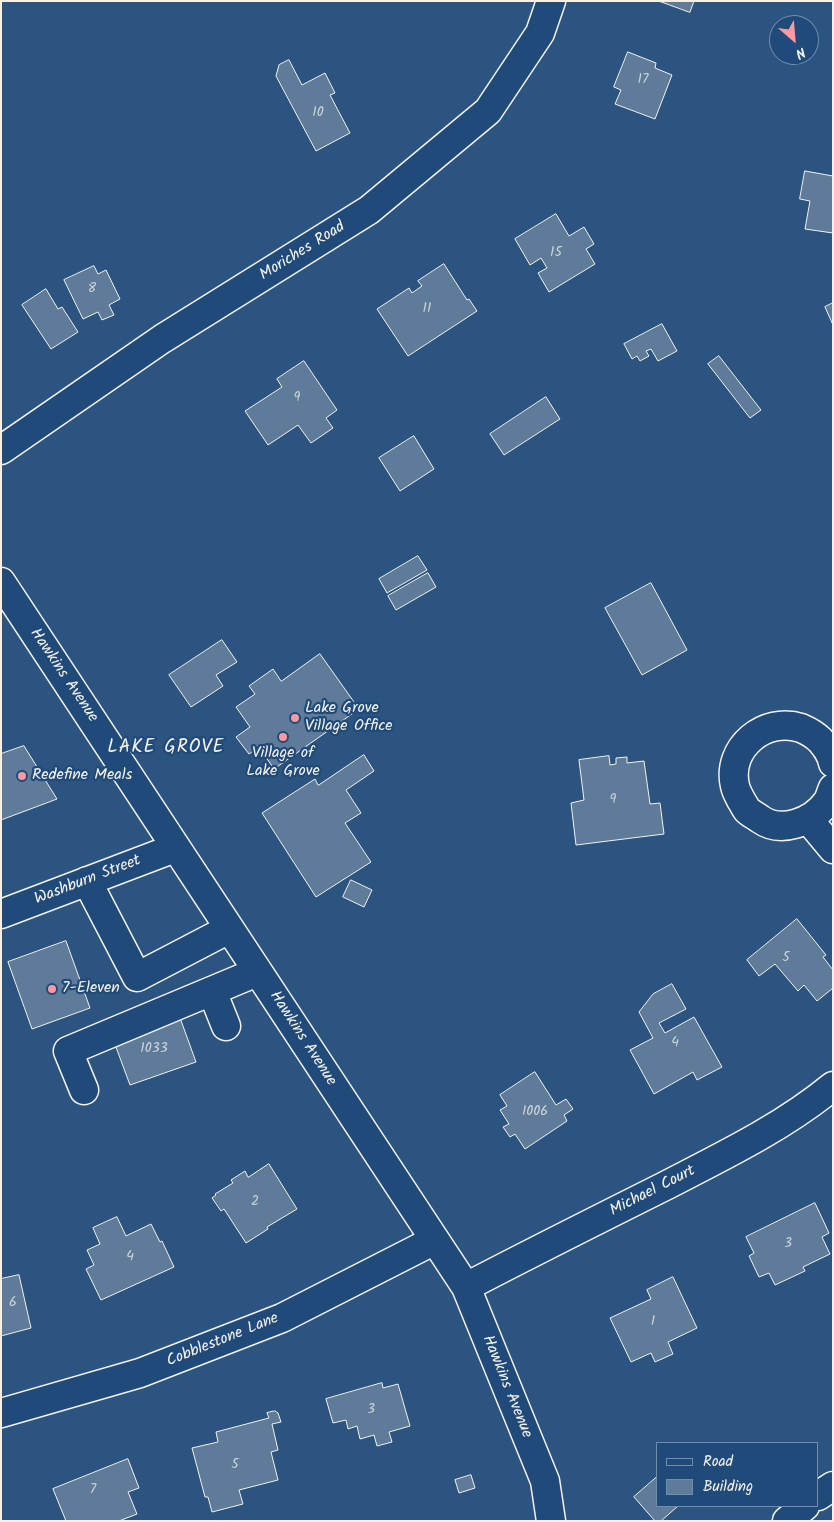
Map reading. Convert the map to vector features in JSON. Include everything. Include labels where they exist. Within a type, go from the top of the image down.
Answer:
[{"type":"street","name":"Moriches Road","points":[[1,450],[162,340],[369,210],[488,111],[540,33],[551,1]]},
{"type":"street","name":"Hawkins Avenue","points":[[1,582],[466,1287],[544,1481],[551,1521]]},
{"type":"street","points":[[833,763],[828,750],[817,736],[792,725],[780,725],[764,729],[748,740],[738,755],[733,772],[735,788],[747,810],[764,822],[781,826],[808,820],[827,802],[833,788]]},
{"type":"street","points":[[808,820],[833,849]]},
{"type":"street","name":"Washburn Street","points":[[1,914],[175,848]]},
{"type":"street","points":[[87,881],[136,977],[229,929]]},
{"type":"street","points":[[84,1090],[68,1051],[257,972]]},
{"type":"street","points":[[212,991],[226,1026]]},
{"type":"street","name":"Michael Court","points":[[466,1287],[764,1133],[804,1108],[833,1086]]},
{"type":"street","name":"Cobblestone Lane","points":[[1,1413],[140,1374],[282,1318],[434,1240]]},
{"type":"street","points":[[819,1495],[833,1486]]},
{"type":"street","points":[[787,1521],[804,1507]]},
{"type":"building","points":[[659,1],[694,1],[690,12]]},
{"type":"building","points":[[628,52],[656,63],[655,68],[672,75],[655,119],[615,104],[621,90],[614,87]]},
{"type":"building","points":[[289,60],[302,85],[325,73],[335,93],[330,95],[350,133],[316,151],[276,76],[279,65]]},
{"type":"building","points":[[805,171],[833,176],[833,233],[805,229],[810,201],[800,199]]},
{"type":"building","points":[[556,214],[569,236],[584,227],[594,244],[586,249],[595,264],[549,292],[538,273],[547,268],[541,258],[530,265],[515,239]]},
{"type":"building","points":[[444,264],[467,300],[469,299],[477,311],[408,356],[377,309],[409,288],[412,293],[422,286],[418,281]]},
{"type":"building","points":[[94,266],[98,274],[106,270],[120,299],[109,305],[114,315],[102,320],[98,312],[83,319],[64,280]]},
{"type":"building","points":[[46,289],[58,309],[62,307],[78,332],[51,349],[22,305]]},
{"type":"building","points":[[833,303],[833,325],[825,307]]},
{"type":"building","points":[[662,324],[677,351],[658,361],[651,349],[646,351],[649,356],[640,361],[637,356],[632,359],[624,344]]},
{"type":"building","points":[[719,356],[761,410],[750,418],[708,364]]},
{"type":"building","points":[[304,361],[337,410],[326,418],[333,428],[311,443],[298,425],[268,445],[245,411],[282,387],[277,379]]},
{"type":"building","points":[[546,397],[560,419],[504,455],[490,434]]},
{"type":"building","points":[[414,436],[434,469],[400,491],[379,458]]},
{"type":"building","points":[[418,556],[427,570],[387,593],[379,579]]},
{"type":"building","points":[[428,573],[436,587],[396,610],[388,596]]},
{"type":"building","points":[[651,583],[687,650],[642,675],[605,608]]},
{"type":"building","points":[[222,640],[237,662],[216,675],[223,686],[191,707],[169,675]]},
{"type":"building","name":"Lake Grove Village Office","points":[[320,654],[359,709],[274,769],[259,747],[249,754],[236,737],[250,727],[236,707],[255,694],[249,686],[273,669],[281,681]]},
{"type":"building","name":"Redefine Meals","points":[[24,746],[57,799],[1,820],[1,754]]},
{"type":"building","points":[[364,755],[374,771],[346,790],[361,813],[345,823],[371,862],[316,897],[262,813],[315,779],[318,785]]},
{"type":"building","points":[[609,756],[610,765],[616,764],[616,758],[627,757],[627,763],[644,761],[650,804],[660,803],[664,834],[576,845],[571,803],[584,800],[579,760]]},
{"type":"building","points":[[351,880],[372,890],[364,907],[343,897]]},
{"type":"building","points":[[797,919],[826,955],[823,957],[833,970],[833,988],[817,1001],[804,985],[798,991],[775,964],[759,976],[747,960]]},
{"type":"building","points":[[66,941],[90,1008],[32,1029],[8,962]]},
{"type":"building","points":[[672,984],[686,1009],[659,1023],[665,1033],[694,1017],[722,1067],[697,1080],[693,1072],[654,1094],[630,1050],[653,1038],[639,1012],[653,994]]},
{"type":"building","points":[[179,1015],[196,1062],[130,1085],[113,1039]]},
{"type":"building","points":[[535,1072],[556,1105],[566,1099],[573,1109],[564,1115],[567,1121],[525,1149],[515,1134],[510,1137],[503,1127],[509,1124],[500,1110],[507,1106],[500,1095]]},
{"type":"building","points":[[269,1164],[297,1209],[267,1227],[268,1229],[246,1243],[224,1209],[221,1211],[212,1198],[215,1194],[233,1183],[231,1180],[245,1171],[248,1177]]},
{"type":"building","points":[[815,1203],[829,1233],[822,1237],[830,1254],[803,1267],[805,1271],[775,1285],[769,1273],[759,1277],[749,1256],[754,1253],[746,1237]]},
{"type":"building","points":[[117,1217],[126,1236],[151,1224],[160,1242],[162,1241],[174,1267],[101,1300],[86,1269],[94,1265],[87,1250],[100,1244],[93,1228]]},
{"type":"building","points":[[19,1275],[31,1328],[1,1336],[1,1279]]},
{"type":"building","points":[[673,1277],[697,1328],[668,1342],[673,1354],[655,1362],[651,1353],[631,1362],[610,1318],[651,1299],[647,1290]]},
{"type":"building","points":[[382,1383],[383,1388],[398,1384],[410,1426],[389,1432],[392,1442],[377,1446],[374,1435],[360,1439],[357,1426],[348,1429],[346,1420],[333,1423],[326,1399]]},
{"type":"building","points":[[275,1411],[278,1413],[281,1422],[272,1424],[278,1450],[271,1452],[278,1480],[239,1490],[243,1504],[212,1512],[208,1497],[205,1497],[192,1448],[218,1442],[216,1432],[269,1418],[267,1413]]},
{"type":"building","points":[[128,1459],[139,1488],[128,1492],[137,1514],[119,1521],[66,1521],[53,1489]]},
{"type":"building","points":[[471,1475],[475,1488],[459,1493],[455,1480]]},
{"type":"building","points":[[656,1478],[656,1507],[677,1507],[661,1521],[655,1521],[634,1497]]},
{"type":"place","name":"Lake Grove Village Office","points":[[295,718]]},
{"type":"place","name":"Village of Lake Grove","points":[[283,737]]},
{"type":"place","name":"Redefine Meals","points":[[22,776]]},
{"type":"place","name":"7-Eleven","points":[[52,989]]},
{"type":"district","name":"LAKE GROVE","points":[[166,749]]}]
